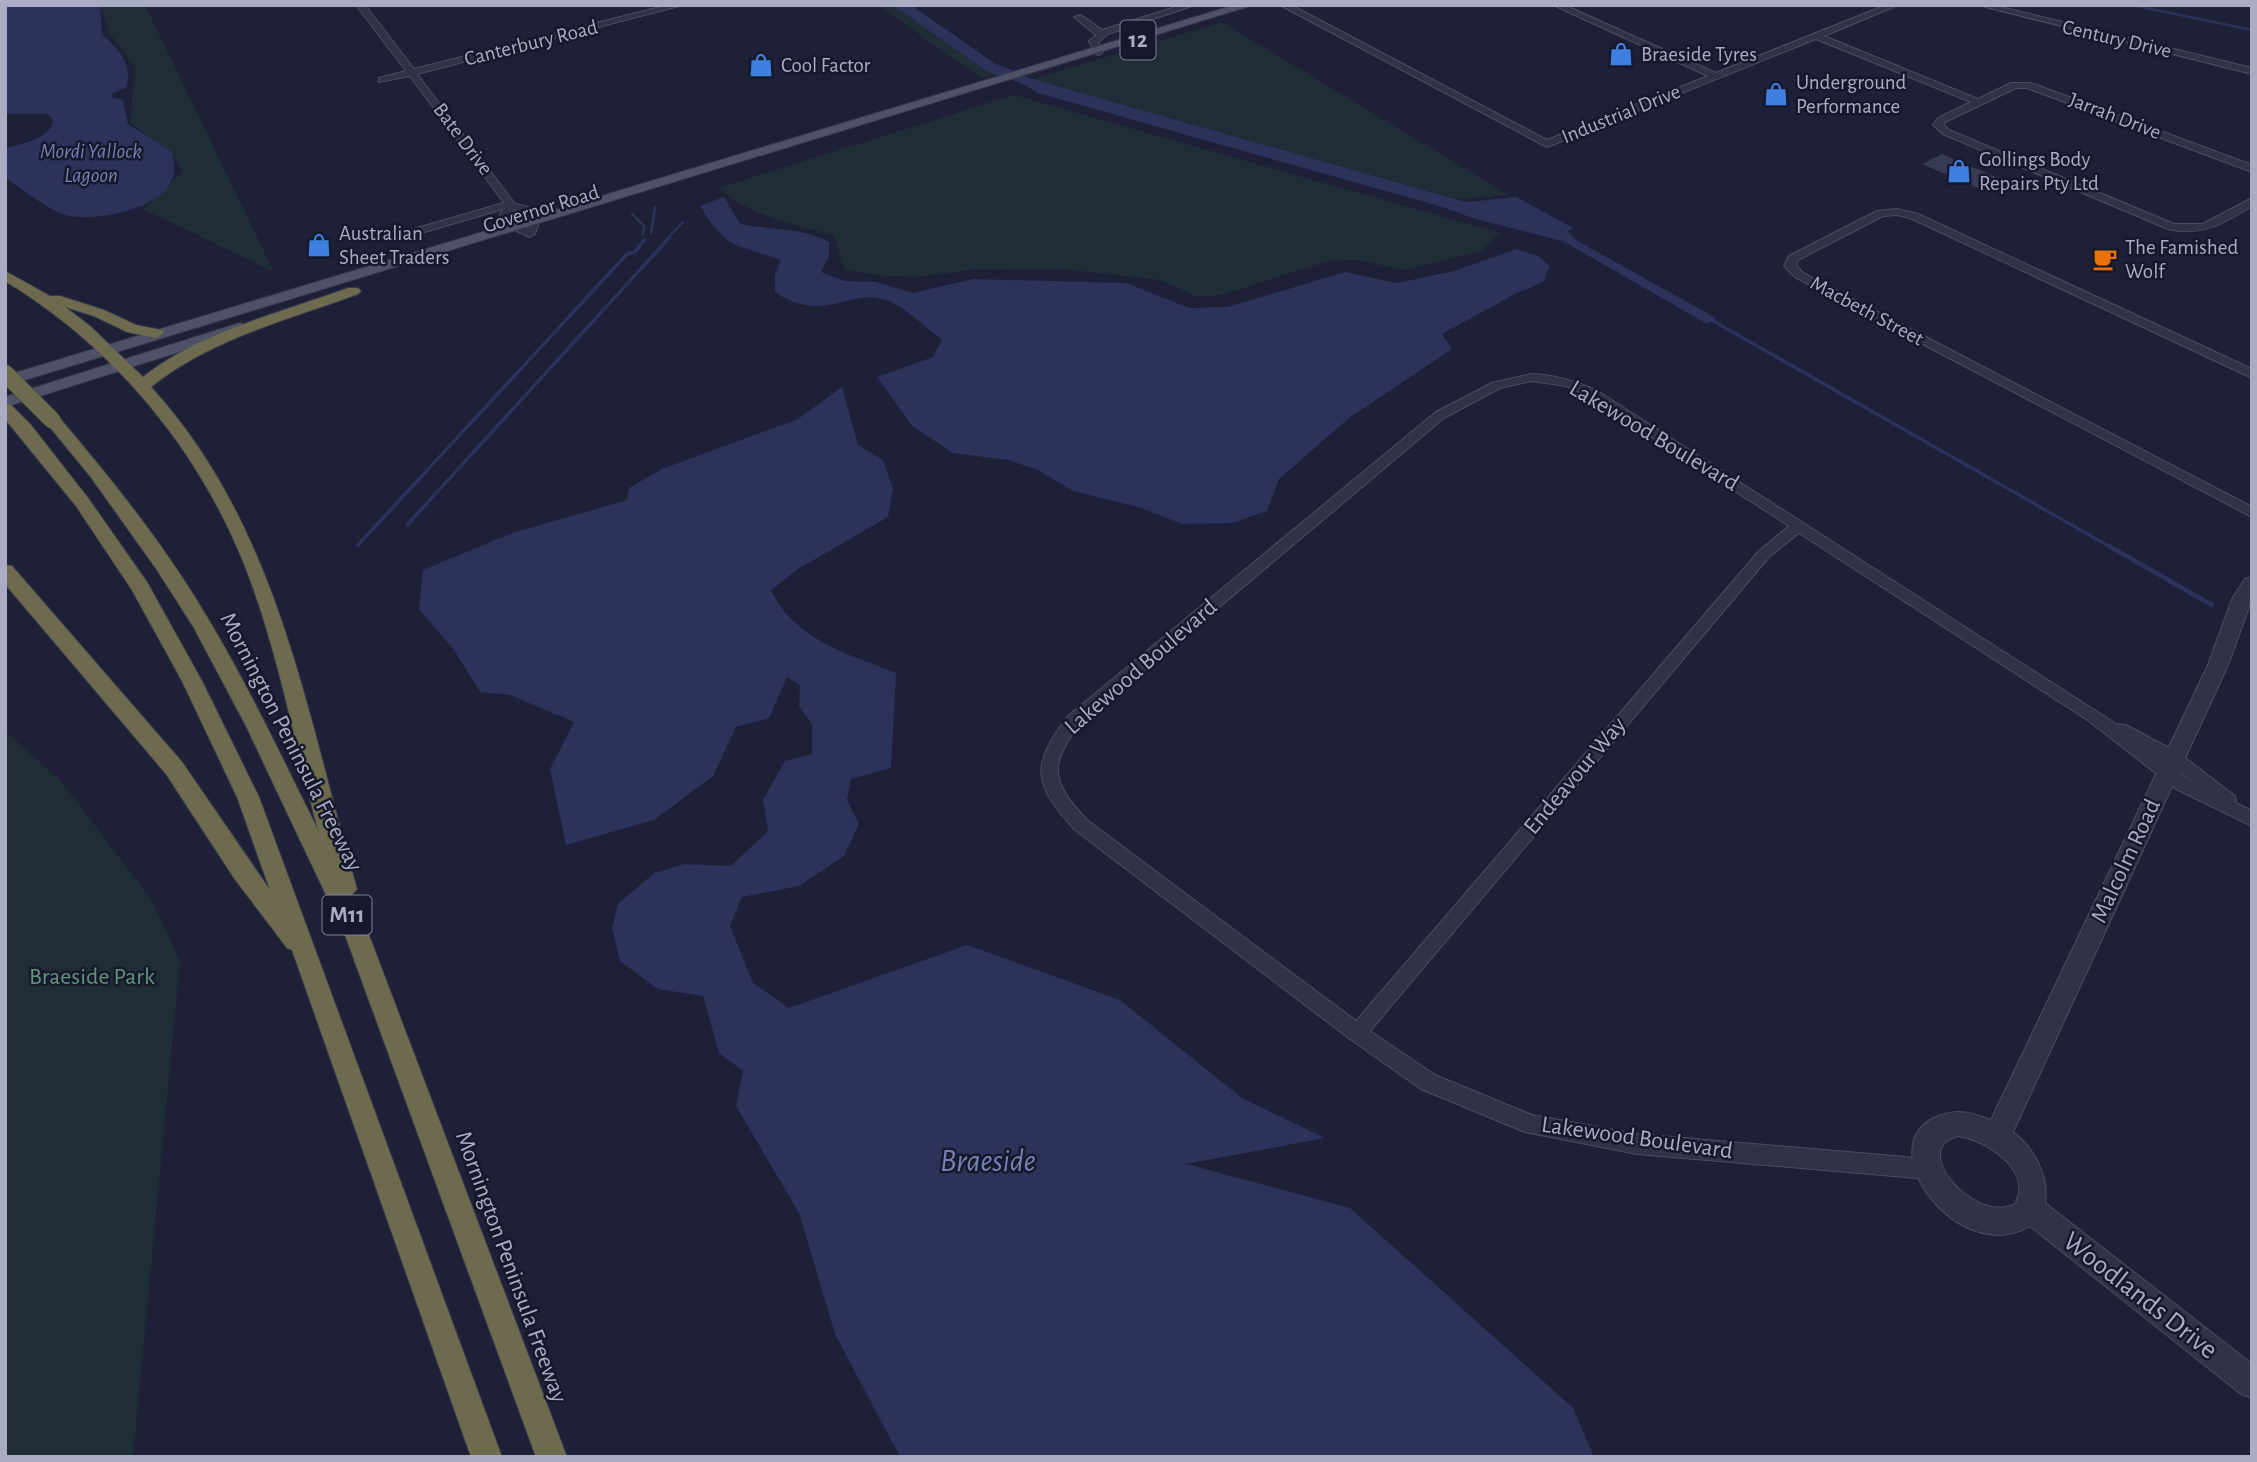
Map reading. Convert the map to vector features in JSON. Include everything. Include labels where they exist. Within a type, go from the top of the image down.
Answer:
[{"type":"highway","points":[[5,275],[39,295],[84,328],[142,386],[202,464],[255,568],[278,639],[357,935]]},
{"type":"highway","points":[[142,386],[172,362],[202,347],[353,291]]},
{"type":"highway","points":[[39,295],[99,313],[132,329],[156,333]]},
{"type":"highway","name":"Mornington Peninsula Freeway","points":[[5,373],[52,419],[130,516],[202,625],[256,726],[357,935],[552,1457]]},
{"type":"highway","name":"M11","points":[[5,409],[25,429],[112,544],[173,644],[248,797],[487,1457]]},
{"type":"highway","points":[[5,571],[174,768],[242,871],[309,960]]},
{"type":"main road","name":"Governor Road","points":[[5,402],[353,291],[532,228],[713,179],[887,116],[1248,5]]},
{"type":"main road","name":"Governor Road","points":[[5,381],[156,333],[515,228],[532,228]]},
{"type":"street","name":"Bate Drive","points":[[360,5],[507,197],[510,205],[505,215],[515,228]]},
{"type":"street","name":"Canterbury Road","points":[[382,80],[679,5]]},
{"type":"street","points":[[1099,52],[1093,41],[1101,34],[1191,5]]},
{"type":"street","name":"Industrial Drive","points":[[1284,5],[1547,144],[1894,5]]},
{"type":"street","points":[[1557,5],[1715,76]]},
{"type":"street","name":"Century Drive","points":[[1982,5],[2012,15],[2252,71]]},
{"type":"street","points":[[1078,17],[1101,34]]},
{"type":"street","points":[[1088,23],[1111,30]]},
{"type":"street","points":[[1816,36],[1978,102]]},
{"type":"street","name":"Jarrah Drive","points":[[2252,169],[2042,88],[2014,85],[1941,120],[1938,125],[1946,132],[2172,228],[2204,230],[2252,201]]},
{"type":"street","name":"Bate Drive","points":[[510,205],[524,209],[532,228]]},
{"type":"street","points":[[407,234],[510,205]]},
{"type":"street","points":[[2240,208],[2252,213]]},
{"type":"street","name":"Macbeth Street","points":[[2252,374],[1914,216],[1897,212],[1881,213],[1793,258],[1790,266],[1799,275],[2252,513]]},
{"type":"street","name":"Lakewood Boulevard","points":[[1928,1169],[1637,1143],[1532,1125],[1427,1082],[1081,825],[1055,799],[1046,771],[1054,745],[1074,720],[1440,415],[1490,388],[1517,379],[1542,375],[1569,380],[2170,766],[2198,793],[2251,818]]},
{"type":"street","name":"Endeavour Way","points":[[1357,1032],[1764,554],[1798,526]]},
{"type":"street","name":"Malcolm Road","points":[[1997,1136],[2228,641],[2247,592]]},
{"type":"street","points":[[1945,1125],[1973,1125],[1997,1136],[2018,1154],[2027,1168],[2033,1199],[2029,1208],[2014,1221],[1997,1223],[1980,1219],[1950,1200],[1928,1169],[1928,1143],[1934,1132],[1945,1125]]},
{"type":"street","name":"Woodlands Drive","points":[[2029,1208],[2252,1383]]},
{"type":"green space","points":[[100,5],[145,5],[274,272],[143,209],[183,171],[170,151],[130,123],[135,67],[111,35]]},
{"type":"green space","points":[[878,5],[893,5],[986,71],[1000,74],[981,78]]},
{"type":"green space","points":[[1222,22],[1509,195],[1456,199],[1033,79]]},
{"type":"green space","points":[[1014,95],[1500,233],[1481,251],[1401,270],[1364,261],[1334,259],[1222,295],[1197,297],[1160,280],[1072,270],[978,269],[917,277],[875,275],[844,269],[834,235],[758,212],[718,188]]},
{"type":"green space","name":"Braeside Park","points":[[5,731],[60,780],[151,899],[180,961],[133,1457],[5,1457]]},
{"type":"water","name":"Mordi Yallock Lagoon","points":[[5,5],[100,5],[102,34],[119,51],[128,70],[127,87],[112,94],[113,98],[123,100],[128,124],[172,152],[173,176],[166,189],[141,206],[126,211],[78,217],[50,208],[5,178],[5,148],[41,136],[47,132],[53,120],[48,114],[5,114]]},
{"type":"water","points":[[893,5],[911,5],[994,63],[1033,79],[1466,202],[1516,197],[1573,228],[1568,231],[1576,240],[1716,318],[1707,324],[1563,241],[1472,218],[1446,208],[1038,93],[1021,83],[986,71]]},
{"type":"water","points":[[724,197],[740,224],[797,231],[829,242],[829,256],[821,272],[844,281],[876,282],[913,293],[973,279],[1126,283],[1189,308],[1228,307],[1345,272],[1397,283],[1454,271],[1516,249],[1538,256],[1550,266],[1543,282],[1515,294],[1442,334],[1452,349],[1349,418],[1279,479],[1267,511],[1232,523],[1182,524],[1139,507],[1073,491],[1038,470],[1008,460],[953,453],[912,426],[877,377],[933,357],[942,340],[909,313],[889,301],[875,297],[808,306],[775,292],[775,275],[781,260],[734,244],[718,231],[700,206]]},
{"type":"water","name":"Braeside","points":[[842,387],[858,445],[883,460],[893,489],[888,517],[798,569],[771,590],[793,621],[808,633],[842,652],[896,673],[891,768],[851,779],[847,800],[859,824],[844,856],[799,886],[742,897],[730,926],[753,983],[789,1008],[967,945],[1120,1000],[1242,1098],[1325,1138],[1186,1164],[1350,1208],[1573,1408],[1594,1457],[900,1457],[835,1334],[799,1213],[736,1106],[743,1071],[719,1053],[703,996],[658,989],[620,961],[612,928],[618,904],[654,873],[684,864],[731,866],[768,831],[763,800],[785,761],[812,754],[812,725],[799,706],[800,685],[787,677],[769,718],[736,727],[713,776],[654,820],[566,845],[550,769],[574,722],[510,695],[480,692],[454,650],[419,609],[423,570],[515,532],[627,500],[629,488],[662,469],[798,419]]},
{"type":"building","name":"Gollings Body Repairs Pty Ltd","points":[[1942,154],[1996,177],[1978,188],[1922,164]]},
{"type":"waterway","points":[[2132,5],[2252,30]]},
{"type":"waterway","points":[[651,233],[655,207]]},
{"type":"waterway","points":[[632,214],[644,226],[643,234]]},
{"type":"waterway","points":[[667,239],[683,222]]},
{"type":"waterway","points":[[407,525],[669,238]]},
{"type":"waterway","points":[[358,545],[627,254],[635,252],[644,240]]},
{"type":"waterway","points":[[1708,318],[2112,548]]},
{"type":"waterway","points":[[2109,546],[2212,605]]},
{"type":"place","name":"Braeside Tyres","points":[[1621,54]]},
{"type":"place","name":"Cool Factor","points":[[761,65]]},
{"type":"place","name":"Underground Performance","points":[[1776,94]]},
{"type":"place","name":"Gollings Body Repairs Pty Ltd","points":[[1959,171]]},
{"type":"place","name":"Australian Sheet Traders","points":[[319,245]]},
{"type":"place","name":"The Famished Wolf","points":[[2105,259]]}]
